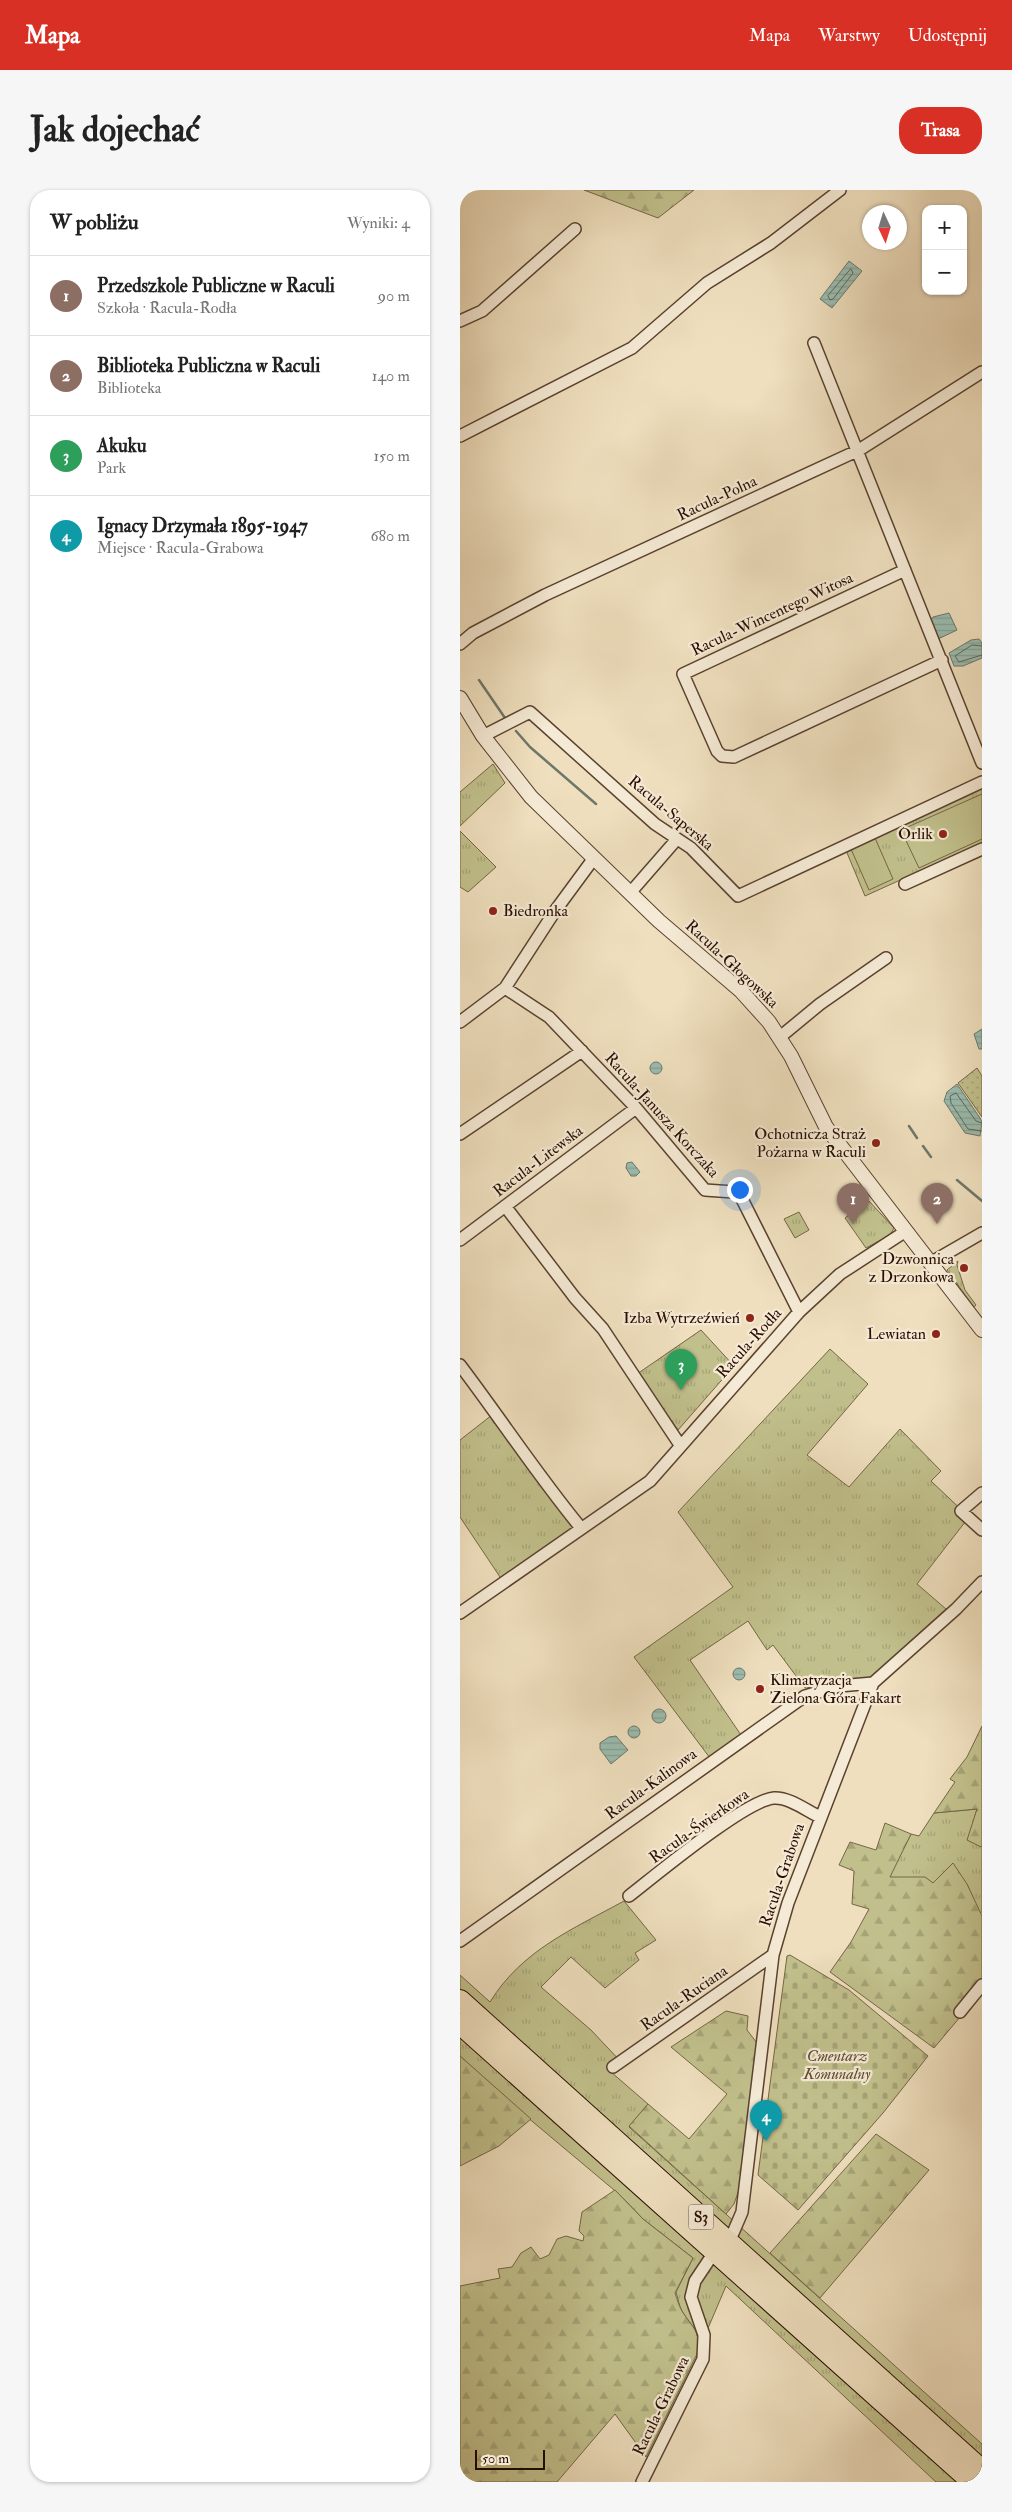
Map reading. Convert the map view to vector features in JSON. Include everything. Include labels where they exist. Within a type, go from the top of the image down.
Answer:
[{"type":"highway","name":"S3","points":[[460,2000],[982,2470]]},
{"type":"highway","name":"S3","points":[[460,2024],[972,2482]]},
{"type":"street","points":[[460,436],[632,348],[707,283],[771,243],[840,190]]},
{"type":"street","points":[[460,321],[482,311],[575,229]]},
{"type":"street","points":[[814,343],[859,450],[981,760]]},
{"type":"street","name":"Racula-Polna","points":[[460,644],[474,633],[545,595],[859,450],[982,372]]},
{"type":"street","name":"Racula-Wincentego Witosa","points":[[905,570],[683,674],[717,751],[728,757],[734,757],[942,660]]},
{"type":"street","name":"Racula-Głogowska","points":[[460,698],[483,736],[526,790],[630,893],[756,1006],[780,1037],[825,1125],[982,1330]]},
{"type":"street","name":"Racula-Saperska","points":[[483,736],[530,712],[655,824],[691,848],[736,895],[742,896],[982,782]]},
{"type":"street","points":[[630,893],[677,839]]},
{"type":"street","points":[[905,884],[982,849]]},
{"type":"street","points":[[460,1022],[505,988],[555,911],[594,858]]},
{"type":"street","points":[[780,1037],[820,1004],[886,958]]},
{"type":"street","name":"Racula-Janusza Korczaka","points":[[505,988],[549,1017],[636,1108],[704,1190],[732,1192],[740,1195],[799,1312]]},
{"type":"street","name":"Racula-Janusza Korczaka","points":[[460,1134],[582,1051]]},
{"type":"street","name":"Racula-Litewska","points":[[460,1240],[636,1108]]},
{"type":"street","points":[[505,1206],[575,1298],[603,1329],[680,1445]]},
{"type":"street","name":"Racula-Rodła","points":[[460,1613],[650,1481],[799,1312],[840,1274],[906,1231]]},
{"type":"street","points":[[930,1263],[982,1233]]},
{"type":"street","points":[[460,1365],[497,1413],[556,1498],[581,1528]]},
{"type":"street","points":[[982,1493],[961,1511],[982,1530]]},
{"type":"street","name":"Racula-Grabowa","points":[[733,2233],[742,2212],[773,1955],[778,1931],[820,1817],[873,1683],[956,1609],[982,1582]]},
{"type":"street","name":"Racula-Kalinowa","points":[[460,1941],[805,1696],[839,1686],[873,1683]]},
{"type":"street","name":"Racula-Świerkowa","points":[[629,1896],[713,1833],[764,1800],[776,1798],[785,1800],[820,1817]]},
{"type":"street","name":"Racula-Ruciana","points":[[613,2067],[773,1955]]},
{"type":"street","points":[[960,2012],[982,1985]]},
{"type":"street","name":"Racula-Grabowa","points":[[642,2482],[703,2359],[704,2335],[692,2297],[695,2281],[709,2260]]},
{"type":"green space","points":[[584,190],[694,190],[658,218]]},
{"type":"green space","points":[[493,764],[505,783],[460,826],[460,792]]},
{"type":"green space","points":[[982,788],[982,843],[865,896],[845,848]]},
{"type":"green space","name":"Orlik","points":[[982,794],[982,839],[919,868],[901,830]]},
{"type":"green space","points":[[460,831],[496,867],[468,892],[460,887]]},
{"type":"green space","points":[[875,838],[893,879],[869,890],[851,849]]},
{"type":"green space","points":[[977,1068],[982,1076],[982,1117],[958,1083]]},
{"type":"green space","points":[[868,1200],[894,1228],[890,1235],[866,1248],[845,1218]]},
{"type":"green space","points":[[799,1212],[809,1230],[795,1238],[784,1219]]},
{"type":"green space","points":[[958,1261],[957,1265],[965,1290],[976,1305],[974,1307],[947,1270]]},
{"type":"green space","points":[[701,1330],[734,1366],[678,1430],[637,1374]]},
{"type":"green space","points":[[830,1349],[868,1384],[807,1455],[849,1487],[900,1429],[941,1471],[931,1481],[969,1517],[917,1584],[946,1609],[870,1678],[805,1688],[773,1645],[767,1650],[748,1621],[690,1660],[741,1735],[710,1758],[634,1657],[733,1587],[678,1512]]},
{"type":"green space","points":[[492,1415],[576,1527],[502,1580],[460,1517],[460,1440]]},
{"type":"green space","points":[[982,1726],[981,1847],[967,1840],[977,1809],[934,1813],[955,1782],[950,1779],[967,1757]]},
{"type":"green space","points":[[977,1809],[968,1840],[982,1846],[982,1912],[979,1913],[967,1884],[933,1884],[889,1877],[911,1834],[919,1836],[934,1813]]},
{"type":"green space","points":[[885,1823],[911,1834],[890,1877],[925,1877],[933,1883],[953,1863],[967,1884],[982,1916],[982,1991],[934,2048],[830,1972],[851,1942],[869,1909],[852,1904],[854,1871],[839,1865],[850,1842],[876,1850]]},
{"type":"green space","points":[[624,1901],[656,1940],[635,1953],[639,1960],[605,1988],[571,1957],[541,1987],[591,2030],[623,2064],[611,2072],[648,2104],[629,2127],[982,2444],[982,2482],[936,2482],[726,2286],[697,2354],[697,2335],[681,2309],[676,2292],[693,2258],[643,2219],[620,2195],[508,2101],[460,2056],[460,1975],[490,2002],[517,1968],[550,1942]]},
{"type":"green space","name":"Cmentarz Komunalny","points":[[790,1955],[849,1990],[928,2056],[883,2113],[798,2210],[758,2175],[787,1956]]},
{"type":"green space","points":[[726,2011],[748,2016],[747,2030],[757,2043],[741,2184],[734,2204],[726,2214],[629,2126],[648,2104],[689,2139],[727,2094],[671,2047]]},
{"type":"green space","points":[[460,2056],[531,2119],[499,2146],[460,2166]]},
{"type":"green space","points":[[876,2134],[929,2170],[820,2298],[770,2253]]},
{"type":"green space","points":[[615,2190],[643,2219],[693,2258],[675,2293],[681,2309],[697,2335],[697,2354],[646,2457],[615,2414],[557,2482],[460,2482],[460,2286],[500,2278],[498,2269],[512,2267],[521,2253],[531,2247],[540,2259],[549,2255],[557,2239],[566,2236],[583,2241],[584,2236],[579,2231],[582,2212]]},
{"type":"water","points":[[849,261],[862,271],[832,308],[820,299]]},
{"type":"water","points":[[949,613],[957,630],[938,639],[930,621],[933,617]]},
{"type":"water","points":[[979,639],[982,643],[982,658],[963,666],[954,666],[949,653],[971,640]]},
{"type":"water","points":[[982,1029],[982,1049],[979,1049],[974,1034]]},
{"type":"water","points":[[654,1062],[658,1062],[662,1068],[658,1074],[654,1074],[650,1070],[650,1066]]},
{"type":"water","points":[[957,1084],[982,1122],[980,1136],[965,1133],[944,1101],[947,1092]]},
{"type":"water","points":[[632,1162],[640,1172],[636,1176],[631,1176],[626,1168],[627,1163]]},
{"type":"water","points":[[737,1668],[741,1668],[745,1674],[741,1680],[737,1680],[733,1676],[733,1672]]},
{"type":"water","points":[[656,1709],[662,1709],[666,1716],[662,1723],[656,1723],[652,1719],[652,1713]]},
{"type":"water","points":[[636,1726],[639,1727],[639,1737],[632,1738],[629,1737],[628,1730],[629,1727]]},
{"type":"water","points":[[616,1736],[628,1750],[611,1764],[600,1749],[600,1743],[609,1737]]},
{"type":"waterway","points":[[479,680],[505,718]]},
{"type":"waterway","points":[[516,731],[530,747],[596,804]]},
{"type":"waterway","points":[[909,1126],[917,1138]]},
{"type":"waterway","points":[[923,1146],[931,1157]]},
{"type":"waterway","points":[[957,1180],[982,1201]]},
{"type":"place","name":"Orlik","points":[[943,834]]},
{"type":"place","name":"Biedronka","points":[[493,911]]},
{"type":"place","name":"Ochotnicza Straż Pożarna w Raculi","points":[[876,1143]]},
{"type":"place","name":"Przedszkole Publiczne w Raculi","points":[[853,1224]]},
{"type":"place","name":"Biblioteka Publiczna w Raculi","points":[[937,1224]]},
{"type":"place","name":"Dzwonnica z Drzonkowa","points":[[964,1268]]},
{"type":"place","name":"Izba Wytrzeźwień","points":[[750,1318]]},
{"type":"place","name":"Lewiatan","points":[[936,1334]]},
{"type":"place","name":"Akuku","points":[[681,1390]]},
{"type":"place","name":"Klimatyzacja Zielona Góra Fakart","points":[[760,1689]]},
{"type":"place","name":"Ignacy Drzymała 1895-1947","points":[[766,2141]]}]
